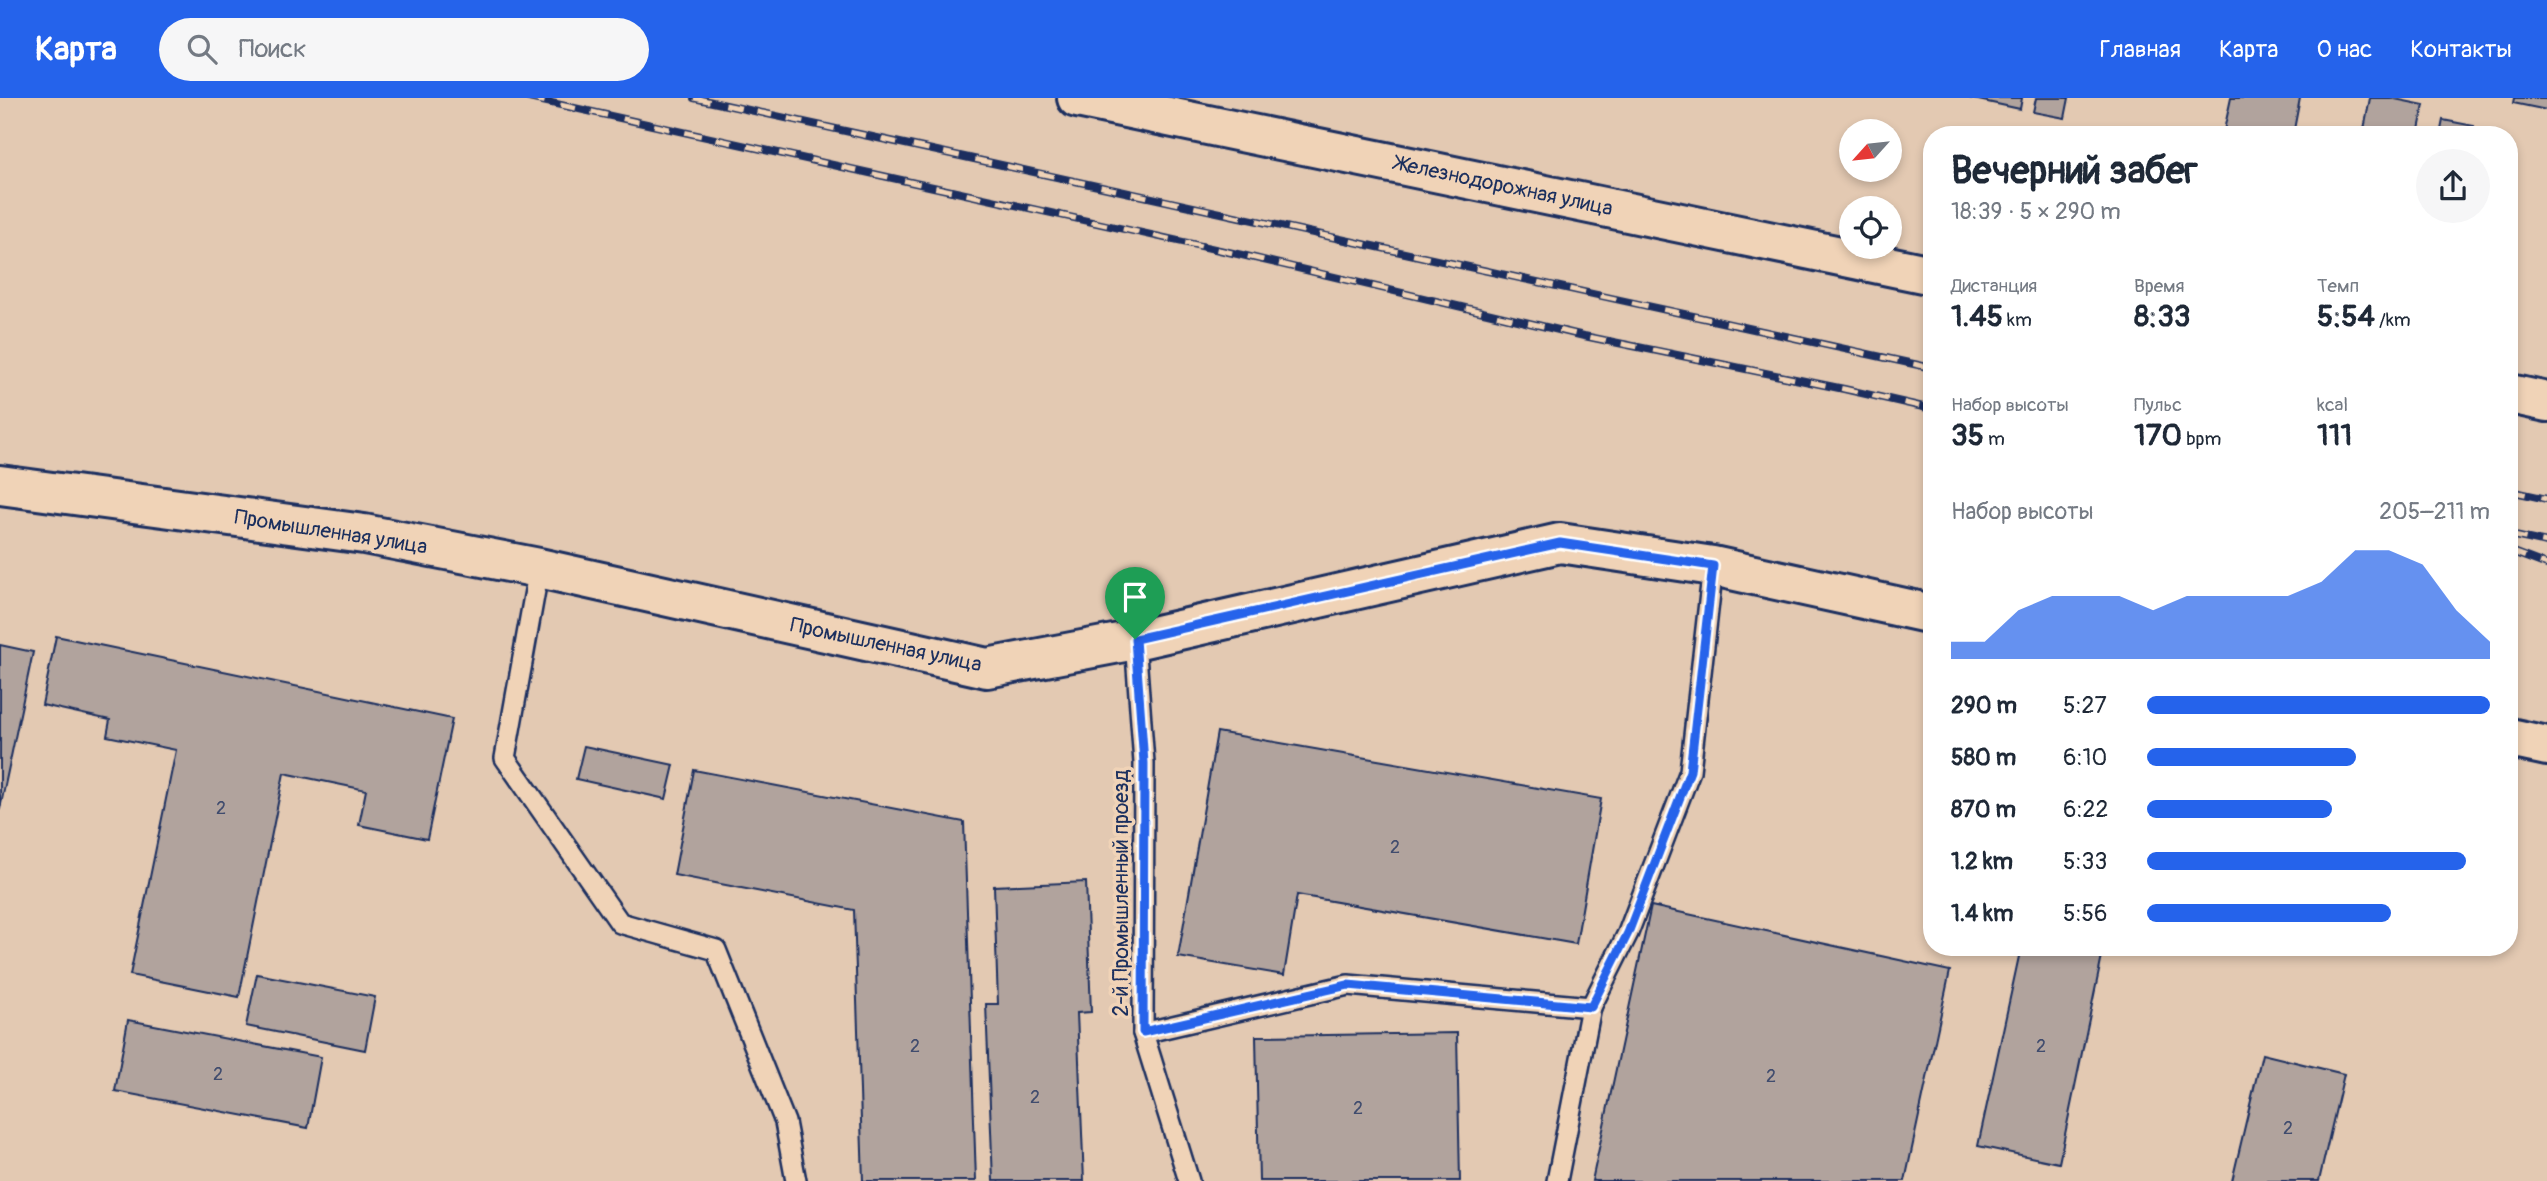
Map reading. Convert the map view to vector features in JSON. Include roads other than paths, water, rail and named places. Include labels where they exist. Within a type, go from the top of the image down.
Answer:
[{"type":"street","name":"Железнодорожная улица","points":[[1077,98],[1923,273]]},
{"type":"street","points":[[2518,396],[2547,402]]},
{"type":"street","name":"Промышленная улица","points":[[0,485],[364,534],[540,568],[987,668],[1135,639],[1560,543],[1713,566],[1923,612]]},
{"type":"street","points":[[2518,740],[2547,746]]},
{"type":"lane","points":[[1557,1181],[1591,1007],[1628,933],[1690,771],[1713,566]]},
{"type":"lane","points":[[540,568],[505,758],[621,923],[716,950],[785,1122],[796,1181]]},
{"type":"lane","name":"2-й Промышленный проезд","points":[[1135,639],[1144,763],[1143,1032],[1189,1181]]},
{"type":"lane","points":[[1143,1032],[1348,985],[1591,1007]]},
{"type":"railway","points":[[529,98],[1242,255],[1584,336],[1923,407]]},
{"type":"railway","points":[[694,98],[1923,366]]},
{"type":"railway","points":[[2518,493],[2547,499]]},
{"type":"railway","points":[[2518,537],[2547,543]]},
{"type":"railway","points":[[2518,554],[2547,565]]}]
